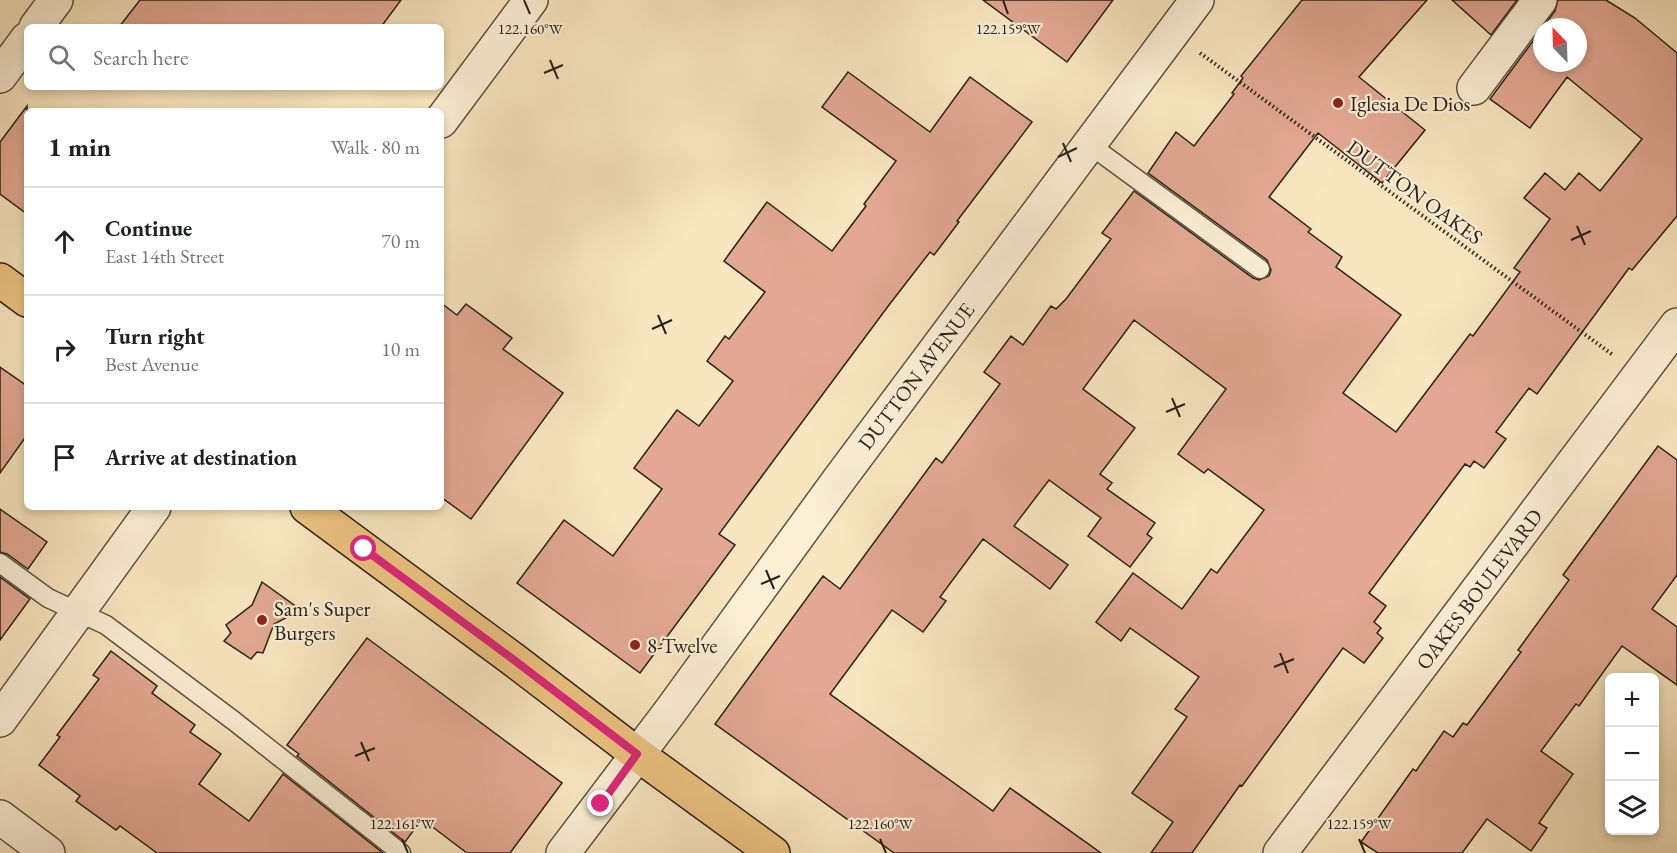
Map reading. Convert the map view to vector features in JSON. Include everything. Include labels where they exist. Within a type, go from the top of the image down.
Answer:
[{"type":"main road","points":[[0,280],[24,298]]},
{"type":"main road","points":[[311,510],[773,853]]},
{"type":"street","points":[[38,24],[56,0]]},
{"type":"street","points":[[444,117],[531,0]]},
{"type":"street","name":"DUTTON AVENUE","points":[[563,853],[1197,0]]},
{"type":"street","points":[[1474,88],[1540,0]]},
{"type":"street","points":[[0,76],[24,43]]},
{"type":"street","name":"OAKES BOULEVARD","points":[[1280,853],[1677,325]]},
{"type":"street","points":[[0,720],[152,510]]},
{"type":"street","points":[[0,817],[48,853]]},
{"type":"lane","points":[[1090,144],[1260,269]]},
{"type":"lane","points":[[0,563],[48,598],[106,625],[234,721],[401,853]]},
{"type":"path","name":"DUTTON OAKES","points":[[1173,33],[1640,376]]},
{"type":"building","points":[[140,0],[401,0],[383,24],[121,24]]},
{"type":"building","points":[[983,0],[1113,0],[1067,62]]},
{"type":"building","points":[[1302,0],[1427,0],[1359,77],[1425,130],[1382,183],[1318,133],[1269,197],[1311,229],[1308,232],[1342,257],[1336,267],[1401,315],[1343,393],[1396,432],[1470,334],[1473,336],[1520,272],[1514,268],[1550,219],[1524,198],[1545,173],[1565,190],[1579,173],[1600,191],[1642,139],[1567,77],[1530,128],[1490,99],[1533,41],[1533,72],[1587,72],[1587,18],[1550,18],[1555,11],[1558,0],[1606,0],[1635,18],[1677,53],[1677,216],[1632,270],[1629,268],[1537,394],[1529,388],[1496,432],[1506,439],[1484,468],[1474,461],[1470,467],[1465,464],[1369,593],[1386,606],[1374,622],[1381,628],[1377,633],[1383,638],[1364,663],[1343,648],[1192,853],[1151,853],[1173,822],[1132,793],[1187,717],[1175,709],[1199,677],[1130,628],[1121,641],[1096,622],[1133,573],[1182,609],[1211,569],[1217,573],[1264,510],[1208,469],[1204,473],[1178,454],[1226,389],[1134,320],[1083,389],[1135,428],[1100,474],[1112,483],[1107,489],[1155,523],[1147,534],[1152,538],[1130,567],[1088,536],[1101,518],[1049,480],[1014,526],[1068,565],[1050,589],[983,539],[940,597],[946,601],[923,632],[892,610],[830,694],[993,811],[1010,788],[1101,853],[894,853],[715,724],[823,576],[840,589],[936,458],[942,463],[1000,384],[984,372],[1011,336],[1023,345],[1051,306],[1056,309],[1066,299],[1111,239],[1102,233],[1134,191],[1253,278],[1259,280],[1269,276],[1271,270],[1267,260],[1148,173],[1176,132],[1194,146],[1234,94],[1232,93],[1243,78],[1241,76]]},
{"type":"building","points":[[1452,0],[1517,0],[1491,35]]},
{"type":"building","points":[[848,72],[930,132],[970,77],[1032,122],[934,255],[930,252],[889,305],[719,534],[735,545],[640,673],[517,583],[564,520],[613,556],[662,489],[634,468],[677,410],[699,426],[733,381],[707,361],[725,336],[729,339],[765,292],[724,261],[767,202],[832,251],[896,161],[822,107]]},
{"type":"building","points":[[24,110],[24,212],[0,194],[0,142]]},
{"type":"building","points":[[466,304],[512,338],[503,349],[563,393],[471,519],[444,499],[444,305],[457,315]]},
{"type":"building","points":[[0,367],[24,384],[24,439],[0,473]]},
{"type":"building","points":[[1658,446],[1677,460],[1677,575],[1652,609],[1677,627],[1677,685],[1622,646],[1579,706],[1576,704],[1541,751],[1573,774],[1539,823],[1547,828],[1531,851],[1487,819],[1462,853],[1378,853],[1361,842],[1413,769],[1416,771],[1444,731],[1453,737],[1463,723],[1467,725],[1521,652],[1518,650],[1569,580],[1563,575]]},
{"type":"building","points":[[0,509],[47,542],[28,569],[7,554],[0,552]]},
{"type":"building","points":[[0,577],[30,599],[0,640]]},
{"type":"building","points":[[262,582],[301,610],[274,624],[263,653],[257,652],[251,659],[224,641],[231,633],[226,625],[252,605]]},
{"type":"building","points":[[367,638],[562,783],[510,853],[467,853],[422,819],[405,842],[297,756],[299,754],[287,745]]},
{"type":"building","points":[[111,651],[157,686],[152,693],[195,725],[190,732],[221,754],[199,784],[249,821],[283,774],[383,853],[157,853],[120,826],[116,830],[76,801],[80,796],[39,765],[60,737],[57,735],[99,679],[93,675]]},
{"type":"place","name":"Iglesia De Dios","points":[[1338,103]]},
{"type":"place","name":"Sam's Super Burgers","points":[[262,620]]},
{"type":"place","name":"8-Twelve","points":[[635,645]]},
{"type":"route","points":[[364,549],[637,754],[601,804]]}]
